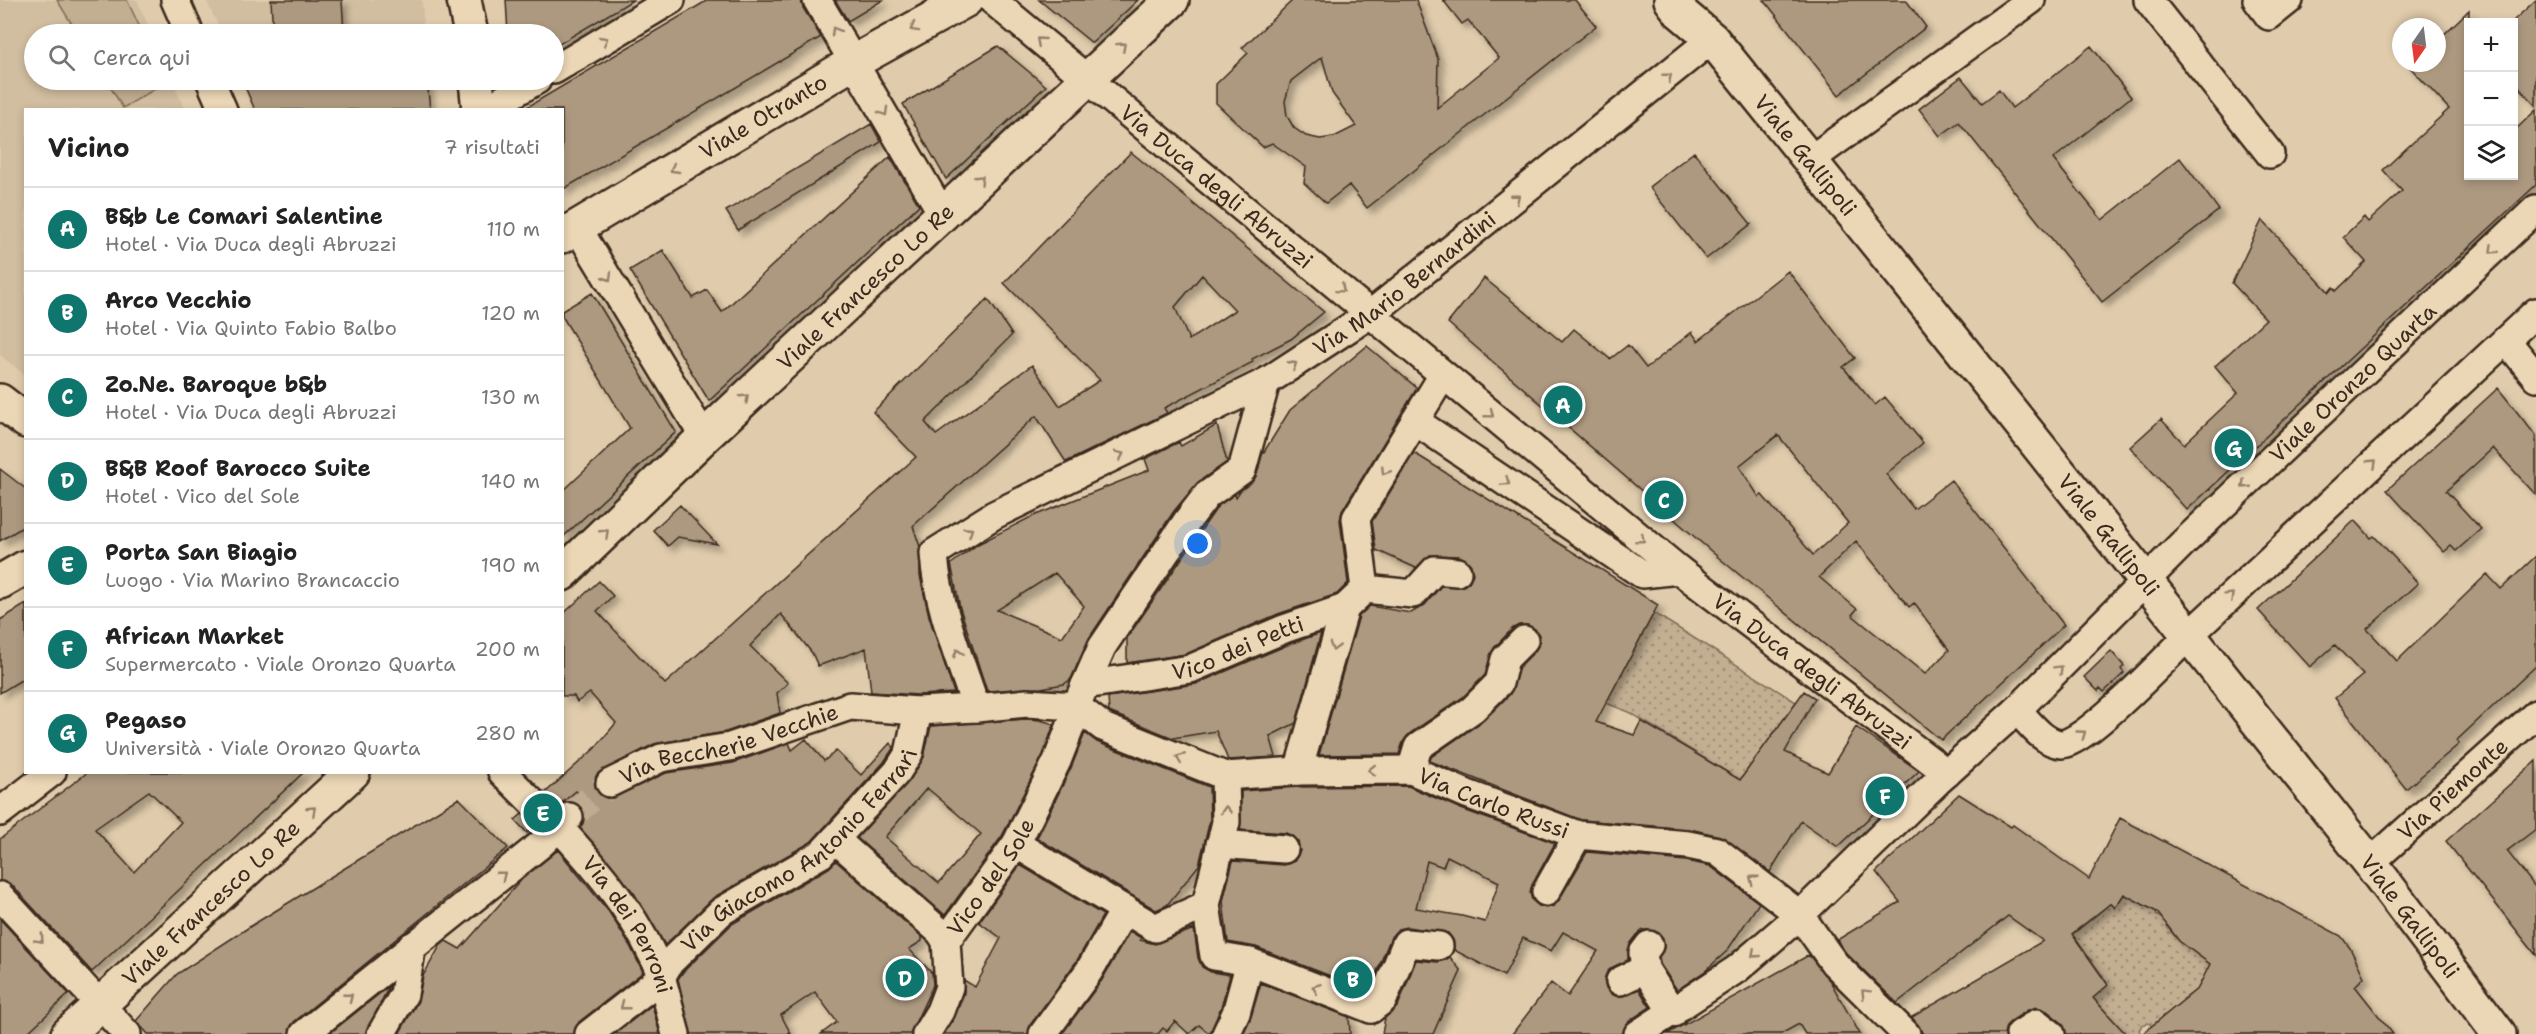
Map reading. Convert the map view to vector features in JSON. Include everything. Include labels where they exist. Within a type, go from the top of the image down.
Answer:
[{"type":"street","points":[[175,0],[186,24]]},
{"type":"street","points":[[464,0],[469,24]]},
{"type":"street","points":[[564,64],[671,0]]},
{"type":"street","points":[[817,0],[943,215]]},
{"type":"street","name":"Viale Otranto","points":[[570,232],[854,62],[966,0]]},
{"type":"street","name":"Via Duca degli Abruzzi","points":[[992,0],[1679,570],[1947,772]]},
{"type":"street","name":"Viale Francesco Lo Re","points":[[564,572],[704,437],[1172,0]]},
{"type":"street","name":"Viale Gallipoli","points":[[1671,0],[1680,12],[1712,39],[1810,160],[2370,863],[2499,1034]]},
{"type":"street","name":"Viale Gallipoli","points":[[1692,0],[1712,39]]},
{"type":"street","points":[[1810,160],[2031,0]]},
{"type":"street","points":[[2148,0],[2270,154]]},
{"type":"street","points":[[2257,0],[2269,15],[2289,0]]},
{"type":"street","name":"Via Mario Bernardini","points":[[976,708],[951,630],[935,570],[934,553],[994,514],[1067,481],[1266,382],[1372,313],[1712,39]]},
{"type":"street","points":[[214,90],[222,108]]},
{"type":"street","points":[[477,90],[479,108]]},
{"type":"street","points":[[488,108],[520,90]]},
{"type":"street","name":"Viale Oronzo Quarta","points":[[1947,772],[2017,710],[2145,580],[2536,209]]},
{"type":"street","points":[[570,232],[704,437]]},
{"type":"street","points":[[2017,710],[2047,739],[2062,744],[2078,739],[2536,312]]},
{"type":"street","points":[[2506,340],[2536,377]]},
{"type":"street","points":[[1365,589],[1356,518],[1443,375]]},
{"type":"street","name":"Vico del Sole","points":[[926,1034],[940,1011],[949,987],[946,942],[1016,844],[1057,761],[1102,647],[1207,495],[1242,470],[1266,382]]},
{"type":"street","points":[[0,401],[24,419]]},
{"type":"street","points":[[1415,421],[1642,574],[1679,570]]},
{"type":"street","points":[[0,582],[24,568]]},
{"type":"street","points":[[1298,771],[1345,608],[1365,589],[1413,594],[1435,570],[1457,572]]},
{"type":"street","name":"Vico dei Petti","points":[[1078,704],[1126,678],[1190,669],[1284,629],[1345,608]]},
{"type":"street","points":[[1411,770],[1418,747],[1473,709],[1499,683],[1505,659],[1524,640]]},
{"type":"street","name":"Via Beccherie Vecchie","points":[[610,783],[661,758],[730,747],[850,706],[918,711],[1027,703],[1078,704]]},
{"type":"street","name":"Via Carlo Russi","points":[[1078,704],[1103,727],[1225,776],[1298,771],[1411,770],[1467,794],[1578,835],[1688,845],[1717,851],[1800,915],[1834,963],[1906,1034]]},
{"type":"street","name":"Via Giacomo Antonio Ferrari","points":[[589,1034],[660,979],[670,962],[722,911],[821,854],[897,772],[909,753],[918,711]]},
{"type":"street","name":"Via Piemonte","points":[[2370,863],[2536,714]]},
{"type":"street","points":[[1638,1034],[1737,969],[1800,915],[1947,772]]},
{"type":"street","points":[[0,812],[49,774]]},
{"type":"street","name":"Viale Francesco Lo Re","points":[[68,1034],[351,774]]},
{"type":"street","name":"Via dei Perroni","points":[[504,774],[553,817],[624,904],[655,960],[676,1034]]},
{"type":"street","points":[[1225,776],[1226,822],[1206,905],[1214,956],[1250,962],[1370,1022],[1383,1000],[1406,944],[1438,946]]},
{"type":"street","points":[[304,1034],[540,845],[553,817]]},
{"type":"street","points":[[1546,892],[1578,835]]},
{"type":"street","points":[[835,839],[940,932],[946,942]]},
{"type":"street","points":[[1016,844],[1155,928],[1206,905]]},
{"type":"street","points":[[1220,844],[1284,849]]},
{"type":"street","points":[[0,896],[128,1034]]},
{"type":"street","points":[[1043,1034],[1089,971],[1125,909]]},
{"type":"street","points":[[381,1034],[404,994],[412,946]]},
{"type":"street","points":[[1620,981],[1647,957],[1673,1013]]},
{"type":"street","points":[[1226,1034],[1236,1013],[1250,962]]},
{"type":"street","points":[[2020,1034],[2037,1023],[2051,1034]]},
{"type":"shaded area","points":[[0,0],[137,0],[148,24],[24,24],[24,90],[176,90],[185,108],[24,108],[24,374],[0,355]]},
{"type":"shaded area","points":[[57,0],[127,0],[138,24],[72,24]]},
{"type":"shaded area","points":[[206,0],[422,0],[423,24],[217,24]]},
{"type":"shaded area","points":[[112,90],[153,90],[123,108]]},
{"type":"shaded area","points":[[1654,613],[1796,702],[1740,780],[1629,712],[1606,703]]},
{"type":"shaded area","points":[[2124,894],[2157,912],[2156,915],[2170,923],[2168,928],[2179,941],[2210,964],[2206,973],[2215,979],[2183,999],[2184,1001],[2152,1026],[2148,1023],[2142,1025],[2139,1030],[2141,1034],[2118,1034],[2112,1019],[2093,998],[2107,986],[2104,983],[2106,981],[2089,957],[2085,959],[2072,935],[2111,903],[2115,908]]},
{"type":"building","points":[[271,0],[342,0],[343,24],[272,24]]},
{"type":"building","points":[[506,0],[633,0],[564,41],[564,24],[507,24]]},
{"type":"building","points":[[708,0],[801,0],[803,8],[821,37],[564,189],[564,108],[525,108],[556,90],[564,90],[564,85]]},
{"type":"building","points":[[835,0],[883,0],[848,21]]},
{"type":"building","points":[[1039,0],[1138,0],[1092,43]]},
{"type":"building","points":[[1293,0],[1416,0],[1438,59],[1437,108],[1499,58],[1468,20],[1462,24],[1443,0],[1575,0],[1596,26],[1367,208],[1349,185],[1326,203],[1304,183],[1306,167],[1272,143],[1263,147],[1216,103],[1216,84],[1248,53],[1242,48]],"holes":[[[1322,57],[1332,93],[1356,126],[1334,137],[1320,139],[1306,136],[1294,128],[1287,116],[1285,101],[1291,81]]]},
{"type":"building","points":[[1764,0],[1906,0],[1926,27],[1839,95]]},
{"type":"building","points":[[2536,0],[2536,106],[2518,86],[2516,18]]},
{"type":"building","points":[[2469,10],[2469,18],[2464,18],[2464,180],[2518,180],[2518,127],[2536,110],[2536,185],[2187,510],[2130,447],[2161,419],[2184,444],[2238,393],[2215,366],[2266,319],[2232,283],[2262,220],[2329,292],[2333,287],[2336,291],[2366,262],[2343,237],[2364,217],[2368,222],[2402,191],[2383,170],[2449,109],[2414,72],[2446,72],[2446,32]]},
{"type":"building","points":[[998,46],[1046,86],[946,179],[903,104]]},
{"type":"building","points":[[2091,46],[2131,97],[2053,159],[2102,220],[2180,158],[2219,210],[2102,302],[1959,122],[1940,136],[1919,109],[1961,77],[1982,103],[1999,90],[2012,108]]},
{"type":"building","points":[[246,90],[428,90],[430,108],[254,108]]},
{"type":"building","points":[[871,124],[881,142],[738,230],[726,211]]},
{"type":"building","points":[[1131,152],[1324,312],[1291,339],[1252,359],[1253,362],[1164,408],[1167,413],[1066,462],[1036,416],[913,526],[920,547],[920,576],[929,616],[954,693],[918,695],[871,692],[866,648],[818,666],[812,653],[781,614],[750,646],[788,683],[777,693],[780,713],[726,732],[654,744],[597,774],[594,781],[596,789],[602,796],[610,799],[666,773],[733,763],[789,743],[792,750],[806,739],[824,761],[836,751],[861,775],[890,743],[894,747],[884,762],[811,842],[714,897],[665,945],[634,893],[580,828],[584,821],[583,811],[589,804],[576,791],[558,806],[549,806],[545,793],[594,749],[616,723],[590,693],[577,702],[574,696],[564,696],[564,613],[599,581],[613,596],[597,611],[665,684],[916,457],[873,412],[988,299],[1012,335],[925,422],[936,435],[1032,365],[1060,406],[1100,380],[1004,283]],"holes":[[[1202,275],[1235,310],[1189,340],[1175,307]]]},
{"type":"building","points":[[1694,152],[1751,224],[1706,259],[1649,187]]},
{"type":"building","points":[[890,157],[919,205],[709,401],[630,270],[663,250],[693,298],[707,290],[722,312]]},
{"type":"building","points":[[1788,271],[1855,358],[1843,367],[1875,405],[1885,397],[1923,443],[1886,474],[1914,509],[1951,480],[2064,625],[1941,740],[1719,558],[1448,323],[1484,278],[1562,342],[1574,329],[1610,359],[1628,345],[1646,368],[1692,332],[1698,341]],"holes":[[[1778,435],[1848,523],[1813,555],[1762,495],[1759,497],[1739,466]],[[1856,541],[1909,607],[1914,603],[1949,650],[1925,674],[1852,615],[1857,609],[1819,577]]]},
{"type":"building","points":[[592,293],[676,432],[564,536],[564,490],[630,428],[564,319],[564,310]]},
{"type":"building","points":[[1367,346],[1417,388],[1342,511],[1340,520],[1348,583],[1337,594],[1278,614],[1186,654],[1127,663],[1127,638],[1218,506],[1235,494],[1236,497],[1252,482],[1257,474],[1262,455],[1290,410]]},
{"type":"building","points":[[2498,388],[2536,436],[2536,495],[2493,448],[2446,491],[2481,529],[2456,551],[2451,546],[2444,552],[2387,490]]},
{"type":"building","points":[[1217,425],[1227,462],[1198,482],[1174,511],[1089,638],[1071,679],[1064,684],[1041,688],[987,691],[960,608],[951,564],[978,544],[1031,517],[1149,470],[1145,459],[1179,442],[1181,446]],"holes":[[[1055,573],[1084,606],[1062,637],[997,610]]]},
{"type":"building","points":[[1414,453],[1658,605],[1596,722],[1634,735],[1641,721],[1740,780],[1804,691],[1815,698],[1785,752],[1828,773],[1856,727],[1919,771],[1838,847],[1801,821],[1770,872],[1720,836],[1690,829],[1581,820],[1430,761],[1431,757],[1484,720],[1510,694],[1519,667],[1539,644],[1539,635],[1535,629],[1527,625],[1513,628],[1494,648],[1485,675],[1463,697],[1409,734],[1399,754],[1319,755],[1359,616],[1370,606],[1411,613],[1425,605],[1441,586],[1463,586],[1469,582],[1473,574],[1471,565],[1459,556],[1430,555],[1416,568],[1376,550],[1372,521]]},
{"type":"building","points":[[0,469],[24,487],[24,526],[0,541]]},
{"type":"building","points":[[680,505],[717,544],[678,537],[668,546],[653,530]]},
{"type":"building","points":[[2355,520],[2371,538],[2374,536],[2418,583],[2367,629],[2397,661],[2487,574],[2501,589],[2536,556],[2536,666],[2456,741],[2459,744],[2406,789],[2335,698],[2363,675],[2335,645],[2310,667],[2258,610]]},
{"type":"building","points":[[24,605],[24,678],[0,693],[0,620]]},
{"type":"building","points":[[1321,633],[1296,723],[1270,736],[1276,757],[1228,760],[1216,731],[1173,738],[1109,712],[1108,697],[1196,684]]},
{"type":"building","points":[[2111,651],[2124,666],[2121,669],[2124,673],[2104,692],[2100,688],[2098,691],[2084,677]]},
{"type":"building","points":[[1027,719],[1054,724],[1043,755],[1002,836],[945,915],[857,838],[910,780],[924,757],[931,726]],"holes":[[[927,788],[981,834],[939,883],[885,837]]]},
{"type":"building","points":[[1085,733],[1097,742],[1209,787],[1210,820],[1199,865],[1167,905],[1156,910],[1037,838],[1071,768]]},
{"type":"building","points":[[2536,761],[2536,829],[2507,851],[2536,888],[2536,955],[2446,841]]},
{"type":"building","points":[[85,774],[302,774],[92,972],[12,885],[0,881],[0,839]],"holes":[[[149,791],[181,822],[134,872],[95,829]]]},
{"type":"building","points":[[1408,786],[1461,809],[1555,843],[1530,892],[1532,900],[1546,908],[1554,906],[1559,900],[1587,852],[1686,861],[1710,866],[1759,903],[1727,951],[1705,971],[1677,990],[1660,964],[1659,957],[1664,947],[1663,938],[1659,933],[1651,930],[1643,930],[1637,935],[1630,944],[1628,960],[1613,967],[1604,979],[1606,988],[1618,997],[1639,989],[1650,1007],[1629,1021],[1622,1034],[1512,1034],[1551,983],[1568,996],[1598,951],[1563,932],[1551,951],[1523,938],[1504,976],[1454,950],[1453,940],[1448,933],[1407,927],[1398,929],[1391,937],[1369,991],[1256,947],[1228,942],[1223,901],[1233,861],[1283,865],[1291,863],[1300,851],[1298,842],[1286,833],[1240,830],[1241,791],[1299,787]],"holes":[[[1447,856],[1499,882],[1485,922],[1416,908],[1427,861],[1443,867]]]},
{"type":"building","points":[[1959,794],[2011,827],[2013,825],[2089,879],[2120,818],[2341,936],[2350,948],[2364,977],[2355,986],[2393,1034],[2142,1034],[2198,988],[2210,964],[2179,941],[2157,912],[2124,894],[2115,908],[2111,903],[2072,934],[2108,985],[2093,998],[2126,1034],[2066,1034],[2061,1022],[2047,1011],[2037,1007],[2011,1021],[2006,1026],[2004,1034],[1923,1034],[1912,1017],[2043,941],[2008,916],[1897,1003],[1846,953],[1837,940],[1900,902],[1876,872]]},
{"type":"building","points":[[459,798],[508,848],[294,1022],[289,1034],[148,1034],[136,1021],[177,974]]},
{"type":"building","points":[[522,814],[529,819],[538,819],[538,823],[527,833],[515,820]]},
{"type":"building","points":[[558,850],[609,912],[643,972],[579,1022],[574,1034],[399,1034],[418,1001],[423,976],[440,946],[446,941],[460,949],[522,879]]},
{"type":"building","points":[[836,861],[922,937],[922,941],[909,949],[932,973],[933,985],[910,1034],[821,1034],[837,1022],[815,992],[781,1015],[791,1034],[691,1034],[678,979],[683,972],[732,924],[829,868]]},
{"type":"building","points":[[1020,865],[1103,915],[1076,962],[1030,1025],[1028,1034],[944,1034],[955,1017],[964,993],[964,980],[975,987],[1001,938],[979,922]]},
{"type":"building","points":[[0,919],[69,994],[26,1034],[0,1034]]},
{"type":"building","points":[[1194,929],[1198,958],[1202,967],[1211,972],[1230,975],[1210,1034],[1199,1025],[1189,1034],[1175,1021],[1167,1031],[1163,1028],[1158,1034],[1062,1034],[1102,980],[1130,931],[1141,938],[1140,940],[1155,944]]},
{"type":"building","points":[[1809,955],[1830,981],[1860,1034],[1805,1034],[1799,1024],[1781,1034],[1667,1034]]},
{"type":"building","points":[[1450,957],[1461,971],[1433,1034],[1382,1034],[1385,1018],[1398,1006],[1416,960],[1438,962]]},
{"type":"building","points":[[1261,983],[1349,1017],[1350,1034],[1243,1034],[1251,1017]]},
{"type":"building","points":[[389,986],[365,1034],[329,1034]]},
{"type":"building","points":[[652,1005],[660,1034],[615,1034]]},
{"type":"tunnel","points":[[569,817],[610,783]]},
{"type":"place","name":"B&b Le Comari Salentine","points":[[1563,405]]},
{"type":"place","name":"Pegaso","points":[[2234,448]]},
{"type":"place","name":"Zo.Ne. Baroque b&b","points":[[1664,500]]},
{"type":"place","name":"African Market","points":[[1885,796]]},
{"type":"place","name":"Porta San Biagio","points":[[543,813]]},
{"type":"place","name":"B&B Roof Barocco Suite","points":[[905,978]]},
{"type":"place","name":"Arco Vecchio","points":[[1353,979]]}]
